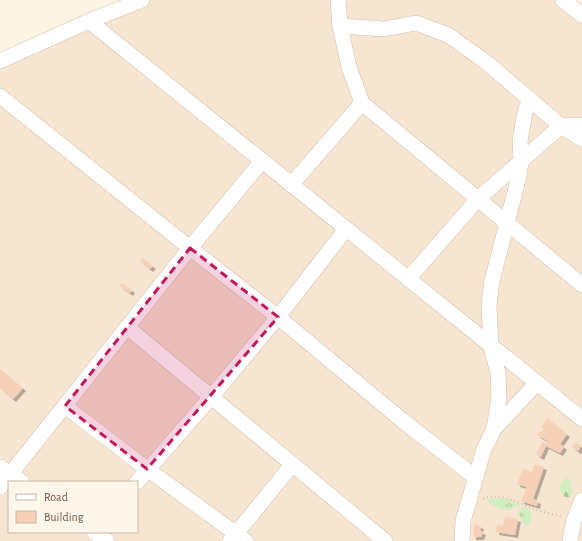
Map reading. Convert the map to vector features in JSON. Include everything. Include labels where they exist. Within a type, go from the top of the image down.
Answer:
[{"type":"street","points":[[0,61],[89,21],[142,0]]},
{"type":"street","points":[[338,0],[340,26],[349,67],[362,103],[582,285]]},
{"type":"street","points":[[564,0],[582,15]]},
{"type":"street","points":[[89,21],[582,419]]},
{"type":"street","points":[[340,26],[384,29],[416,23],[448,35],[486,62],[561,126],[582,139]]},
{"type":"street","points":[[0,96],[278,317],[394,413],[476,478]]},
{"type":"street","points":[[494,429],[499,397],[498,373],[491,346],[489,305],[492,281],[508,224],[518,180],[521,162],[520,140],[525,112],[530,99]]},
{"type":"street","points":[[291,185],[362,103]]},
{"type":"street","points":[[408,279],[478,199],[561,126],[582,125]]},
{"type":"street","points":[[0,487],[190,248],[262,161]]},
{"type":"street","points":[[138,481],[278,317],[346,229]]},
{"type":"street","points":[[126,328],[385,541]]},
{"type":"street","points":[[462,541],[463,521],[484,449],[494,429],[537,383]]},
{"type":"street","points":[[64,406],[237,539],[292,465]]},
{"type":"street","points":[[570,541],[574,520],[582,500]]},
{"type":"path","points":[[470,498],[480,499],[492,496],[502,497],[574,520]]},
{"type":"highlighted area","points":[[190,248],[278,317],[147,469],[65,406]]},
{"type":"shaded area","points":[[150,0],[574,0],[582,9],[582,541],[0,541],[0,63]]},
{"type":"green space","points":[[566,478],[570,480],[571,482],[569,484],[573,489],[571,497],[568,498],[565,497],[560,490],[561,482]]},
{"type":"green space","points":[[499,498],[511,500],[521,505],[507,510],[498,508],[487,501],[489,499]]},
{"type":"green space","points":[[524,506],[531,512],[532,515],[528,526],[524,524],[517,512]]},
{"type":"building","points":[[143,258],[153,266],[150,269],[140,261]]},
{"type":"building","points":[[122,283],[132,290],[130,293],[120,286]]},
{"type":"building","points":[[0,369],[23,388],[13,399],[0,388]]},
{"type":"building","points":[[547,418],[567,434],[560,444],[564,447],[560,453],[546,446],[541,457],[536,454],[542,442],[547,444],[548,441],[537,435],[544,429],[541,428]]},
{"type":"building","points":[[576,442],[581,446],[578,451],[572,447]]},
{"type":"building","points":[[535,464],[544,467],[533,499],[538,501],[537,506],[521,501],[527,487],[517,484],[523,469],[532,472]]},
{"type":"building","points":[[505,516],[518,519],[515,535],[496,532],[497,525],[503,526]]},
{"type":"building","points":[[474,524],[481,526],[480,531],[483,532],[481,537],[473,537]]}]
